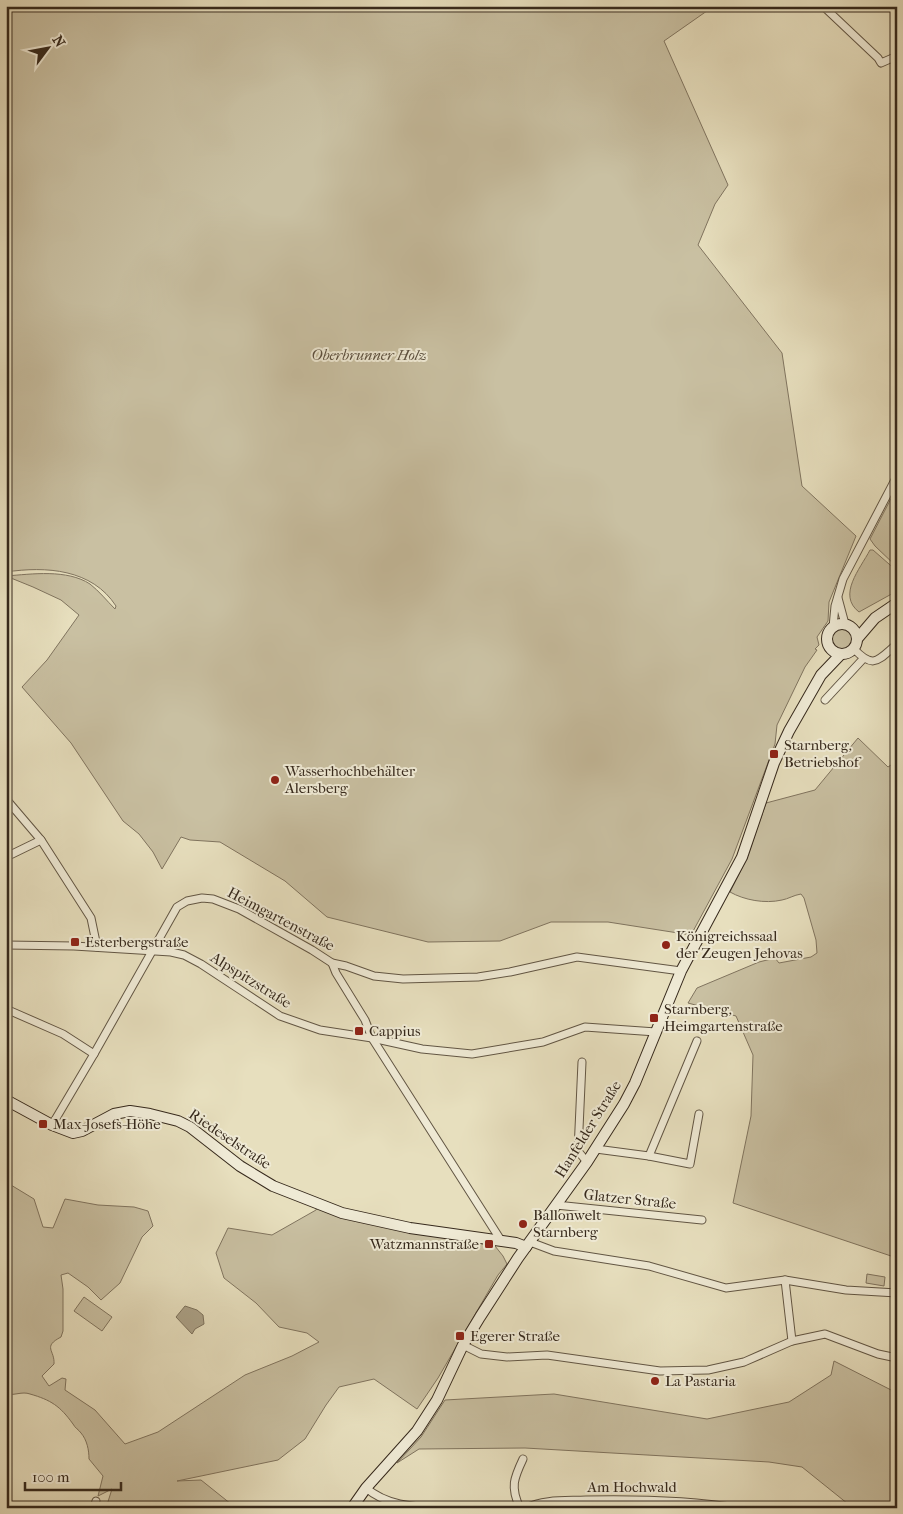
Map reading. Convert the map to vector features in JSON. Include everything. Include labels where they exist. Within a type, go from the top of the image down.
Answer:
[{"type":"street","points":[[823,6],[881,63],[897,56]]},
{"type":"street","points":[[875,618],[846,654],[841,654],[829,648],[827,636],[833,626],[835,606],[843,579],[897,476]]},
{"type":"street","points":[[838,597],[847,625],[855,631],[855,644],[863,659],[871,662],[878,660],[897,644]]},
{"type":"street","points":[[833,626],[864,622],[875,618],[894,605]]},
{"type":"street","name":"Hanfelder Straße","points":[[821,675],[829,648]]},
{"type":"street","name":"Hanfelder Straße","points":[[352,1508],[366,1488],[418,1432],[437,1400],[463,1345],[518,1258],[596,1149],[624,1104],[635,1083],[681,971],[742,857],[774,763],[806,699],[821,675],[841,654]]},
{"type":"street","points":[[825,700],[863,659]]},
{"type":"street","points":[[6,799],[41,840],[91,918],[97,947]]},
{"type":"street","points":[[6,857],[41,840]]},
{"type":"street","name":"Heimgartenstraße","points":[[52,1126],[177,907],[187,900],[213,899],[239,909],[332,963],[374,976],[403,979],[478,977],[577,957],[681,971]]},
{"type":"street","name":"Alpspitzstraße","points":[[6,944],[97,947],[171,952],[184,955],[280,1016],[320,1030],[372,1038],[422,1049],[472,1054],[543,1042],[584,1027],[656,1032]]},
{"type":"street","points":[[332,963],[336,973],[366,1020],[372,1038],[502,1242],[518,1258]]},
{"type":"street","points":[[6,1009],[63,1034],[94,1054]]},
{"type":"street","points":[[649,1156],[697,1041]]},
{"type":"street","points":[[582,1062],[578,1152],[587,1162]]},
{"type":"street","name":"Riedeselstraße","points":[[6,1100],[52,1126],[73,1133],[82,1131],[114,1114],[130,1111],[178,1121],[190,1127],[240,1166],[273,1186],[342,1213],[410,1228],[516,1244],[528,1244]]},
{"type":"street","points":[[596,1149],[690,1164],[699,1114]]},
{"type":"street","name":"Glatzer Straße","points":[[556,1205],[702,1220]]},
{"type":"street","points":[[528,1244],[554,1251],[649,1266],[726,1288],[785,1280],[846,1290],[897,1293]]},
{"type":"street","points":[[785,1280],[792,1341]]},
{"type":"street","points":[[463,1345],[481,1354],[506,1357],[547,1355],[660,1371],[708,1370],[744,1362],[792,1341],[825,1334],[878,1354],[897,1358]]},
{"type":"street","points":[[520,1508],[515,1497],[514,1484],[515,1475],[523,1459]]},
{"type":"street","points":[[366,1488],[382,1498],[394,1502],[417,1507],[436,1508]]},
{"type":"street","name":"Am Hochwald","points":[[526,1508],[533,1504],[555,1501],[607,1500],[677,1501],[738,1508]]},
{"type":"green space","name":"Oberbrunner Holz","points":[[6,6],[714,6],[664,41],[728,185],[715,204],[698,245],[782,353],[802,486],[856,536],[829,602],[828,621],[817,637],[819,645],[815,649],[817,650],[805,667],[777,725],[775,744],[732,859],[691,935],[608,922],[551,922],[500,941],[428,942],[327,917],[285,881],[220,842],[190,840],[181,837],[162,869],[153,852],[139,834],[123,821],[71,743],[22,687],[47,660],[79,615],[61,600],[6,576],[60,574],[71,576],[90,584],[115,609],[116,606],[94,584],[81,577],[52,570],[6,572]]},
{"type":"green space","points":[[897,487],[897,567],[870,539]]},
{"type":"green space","points":[[870,550],[873,550],[897,571],[897,591],[859,612],[850,598],[850,590],[856,573]]},
{"type":"green space","points":[[838,628],[846,628],[853,635],[853,643],[846,650],[838,650],[831,643],[831,635]]},
{"type":"green space","points":[[858,738],[888,767],[897,761],[897,1258],[733,1203],[751,1116],[753,1055],[736,1016],[688,1003],[697,988],[759,962],[775,958],[779,963],[811,957],[817,953],[816,940],[804,898],[801,894],[769,902],[748,899],[730,892],[747,858],[766,803],[815,790]]},
{"type":"green space","points":[[6,1182],[34,1199],[43,1227],[53,1228],[65,1199],[98,1205],[134,1207],[148,1211],[153,1226],[142,1237],[120,1283],[101,1300],[88,1287],[68,1273],[61,1275],[63,1331],[61,1337],[55,1340],[51,1346],[54,1364],[42,1376],[49,1386],[62,1378],[66,1379],[65,1390],[95,1410],[125,1444],[158,1432],[245,1375],[292,1356],[319,1342],[307,1333],[279,1327],[256,1303],[224,1278],[216,1253],[228,1228],[272,1235],[316,1210],[319,1204],[491,1241],[507,1264],[498,1275],[438,1378],[417,1409],[374,1379],[339,1387],[305,1439],[278,1460],[177,1481],[201,1480],[231,1504],[233,1508],[106,1508],[112,1489],[98,1496],[103,1476],[89,1459],[89,1452],[83,1436],[64,1413],[54,1404],[37,1396],[27,1393],[6,1394]]},
{"type":"green space","points":[[867,1274],[885,1277],[884,1286],[866,1283]]},
{"type":"green space","points":[[84,1297],[112,1317],[102,1331],[74,1311]]},
{"type":"green space","points":[[834,1361],[897,1393],[897,1508],[853,1508],[802,1467],[769,1462],[525,1448],[419,1449],[397,1463],[421,1437],[445,1400],[554,1394],[707,1419],[789,1402],[831,1375]]},
{"type":"shaded area","points":[[185,1306],[197,1310],[203,1315],[204,1324],[195,1329],[192,1334],[176,1317]]},
{"type":"place","name":"Starnberg, Betriebshof","points":[[774,754]]},
{"type":"place","name":"Wasserhochbehälter Alersberg","points":[[275,780]]},
{"type":"place","name":"Esterbergstraße","points":[[75,942]]},
{"type":"place","name":"Königreichssaal der Zeugen Jehovas","points":[[666,945]]},
{"type":"place","name":"Starnberg, Heimgartenstraße","points":[[654,1018]]},
{"type":"place","name":"Cappius","points":[[359,1031]]},
{"type":"place","name":"Max-Josefs-Höhe","points":[[43,1124]]},
{"type":"place","name":"Ballonwelt Starnberg","points":[[523,1224]]},
{"type":"place","name":"Watzmannstraße","points":[[489,1244]]},
{"type":"place","name":"Egerer Straße","points":[[460,1336]]},
{"type":"place","name":"La Pastaria","points":[[655,1381]]}]
